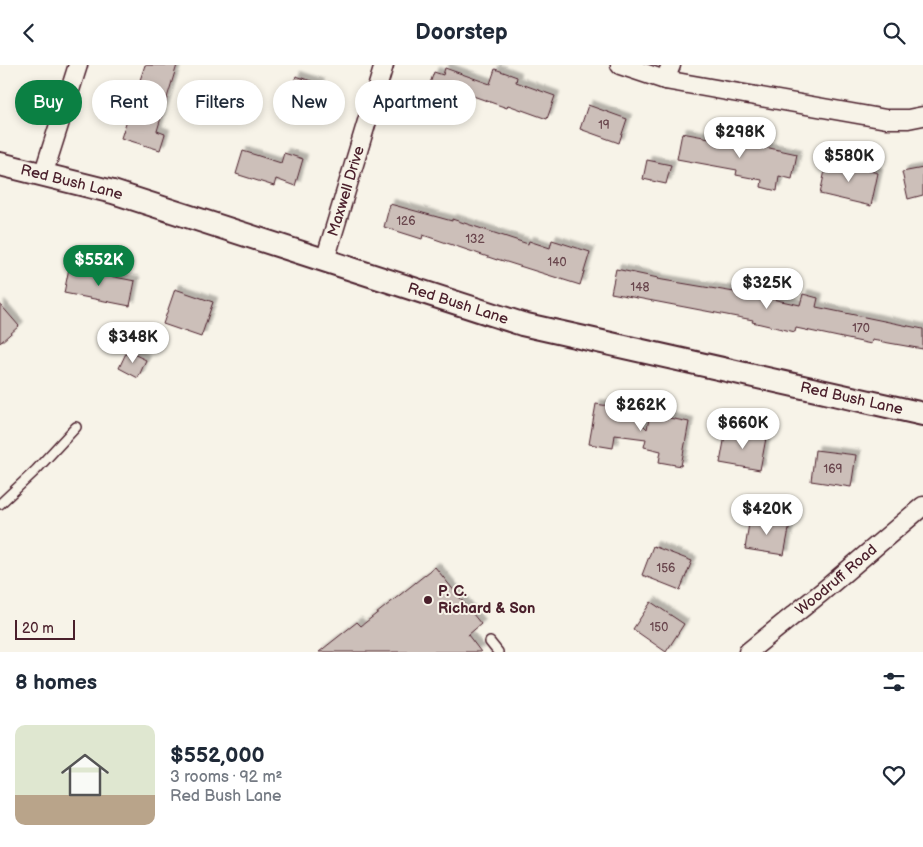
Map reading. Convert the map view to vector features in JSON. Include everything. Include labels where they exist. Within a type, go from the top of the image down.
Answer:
[{"type":"street","points":[[43,175],[78,65]]},
{"type":"street","name":"Maxwell Drive","points":[[325,260],[384,65]]},
{"type":"street","points":[[620,65],[668,72],[886,119],[908,119],[923,116]]},
{"type":"street","name":"Red Bush Lane","points":[[0,164],[112,192],[522,324],[923,414]]},
{"type":"street","name":"Woodruff Road","points":[[748,652],[822,593],[923,506]]},
{"type":"lane","points":[[0,504],[36,470],[76,427]]},
{"type":"lane","points":[[490,642],[498,652]]},
{"type":"building","points":[[145,65],[177,65],[167,98],[167,80],[140,80]]},
{"type":"building","points":[[445,68],[490,84],[495,69],[517,77],[516,82],[555,96],[547,119],[508,105],[507,108],[476,97],[476,80],[431,80],[434,72],[443,75]]},
{"type":"building","points":[[296,76],[308,80],[295,80]]},
{"type":"building","points":[[588,105],[627,119],[619,143],[580,129]]},
{"type":"building","points":[[125,125],[159,125],[157,131],[165,134],[160,150],[121,138]]},
{"type":"building","points":[[682,133],[742,144],[742,142],[797,154],[792,179],[779,176],[777,191],[761,187],[762,180],[736,175],[737,170],[677,159]]},
{"type":"building","points":[[243,151],[281,163],[284,153],[303,159],[295,186],[276,179],[274,186],[236,174]]},
{"type":"building","points":[[647,160],[671,165],[666,184],[643,179]]},
{"type":"building","points":[[827,161],[878,173],[871,206],[820,194]]},
{"type":"building","points":[[923,168],[923,195],[908,199],[902,172]]},
{"type":"building","points":[[390,204],[452,221],[452,219],[528,244],[529,241],[550,248],[552,240],[590,252],[580,285],[423,235],[422,239],[384,227]]},
{"type":"building","points":[[69,268],[135,281],[130,306],[64,293]]},
{"type":"building","points":[[616,269],[657,279],[800,305],[803,294],[818,298],[816,307],[923,329],[923,349],[872,340],[871,344],[796,328],[795,332],[752,322],[753,320],[611,293]]},
{"type":"building","points":[[175,289],[213,302],[201,337],[163,324]]},
{"type":"building","points":[[0,304],[19,326],[0,343]]},
{"type":"building","points":[[127,351],[146,360],[138,378],[119,368]]},
{"type":"building","points":[[596,404],[627,409],[647,429],[650,414],[689,422],[681,466],[659,462],[661,451],[644,447],[646,439],[615,435],[613,448],[589,444]]},
{"type":"building","points":[[726,430],[766,438],[760,470],[720,463]]},
{"type":"building","points":[[815,450],[856,455],[851,487],[811,481]]},
{"type":"building","points":[[750,517],[790,524],[784,555],[745,549]]},
{"type":"building","points":[[653,546],[692,561],[680,590],[642,575]]},
{"type":"building","name":"P. C. Richard & Son","points":[[435,567],[481,624],[468,635],[481,652],[319,652],[357,622],[361,626]]},
{"type":"building","points":[[651,602],[684,624],[666,652],[633,629]]},
{"type":"place","name":"P. C. Richard & Son","points":[[428,600]]}]
